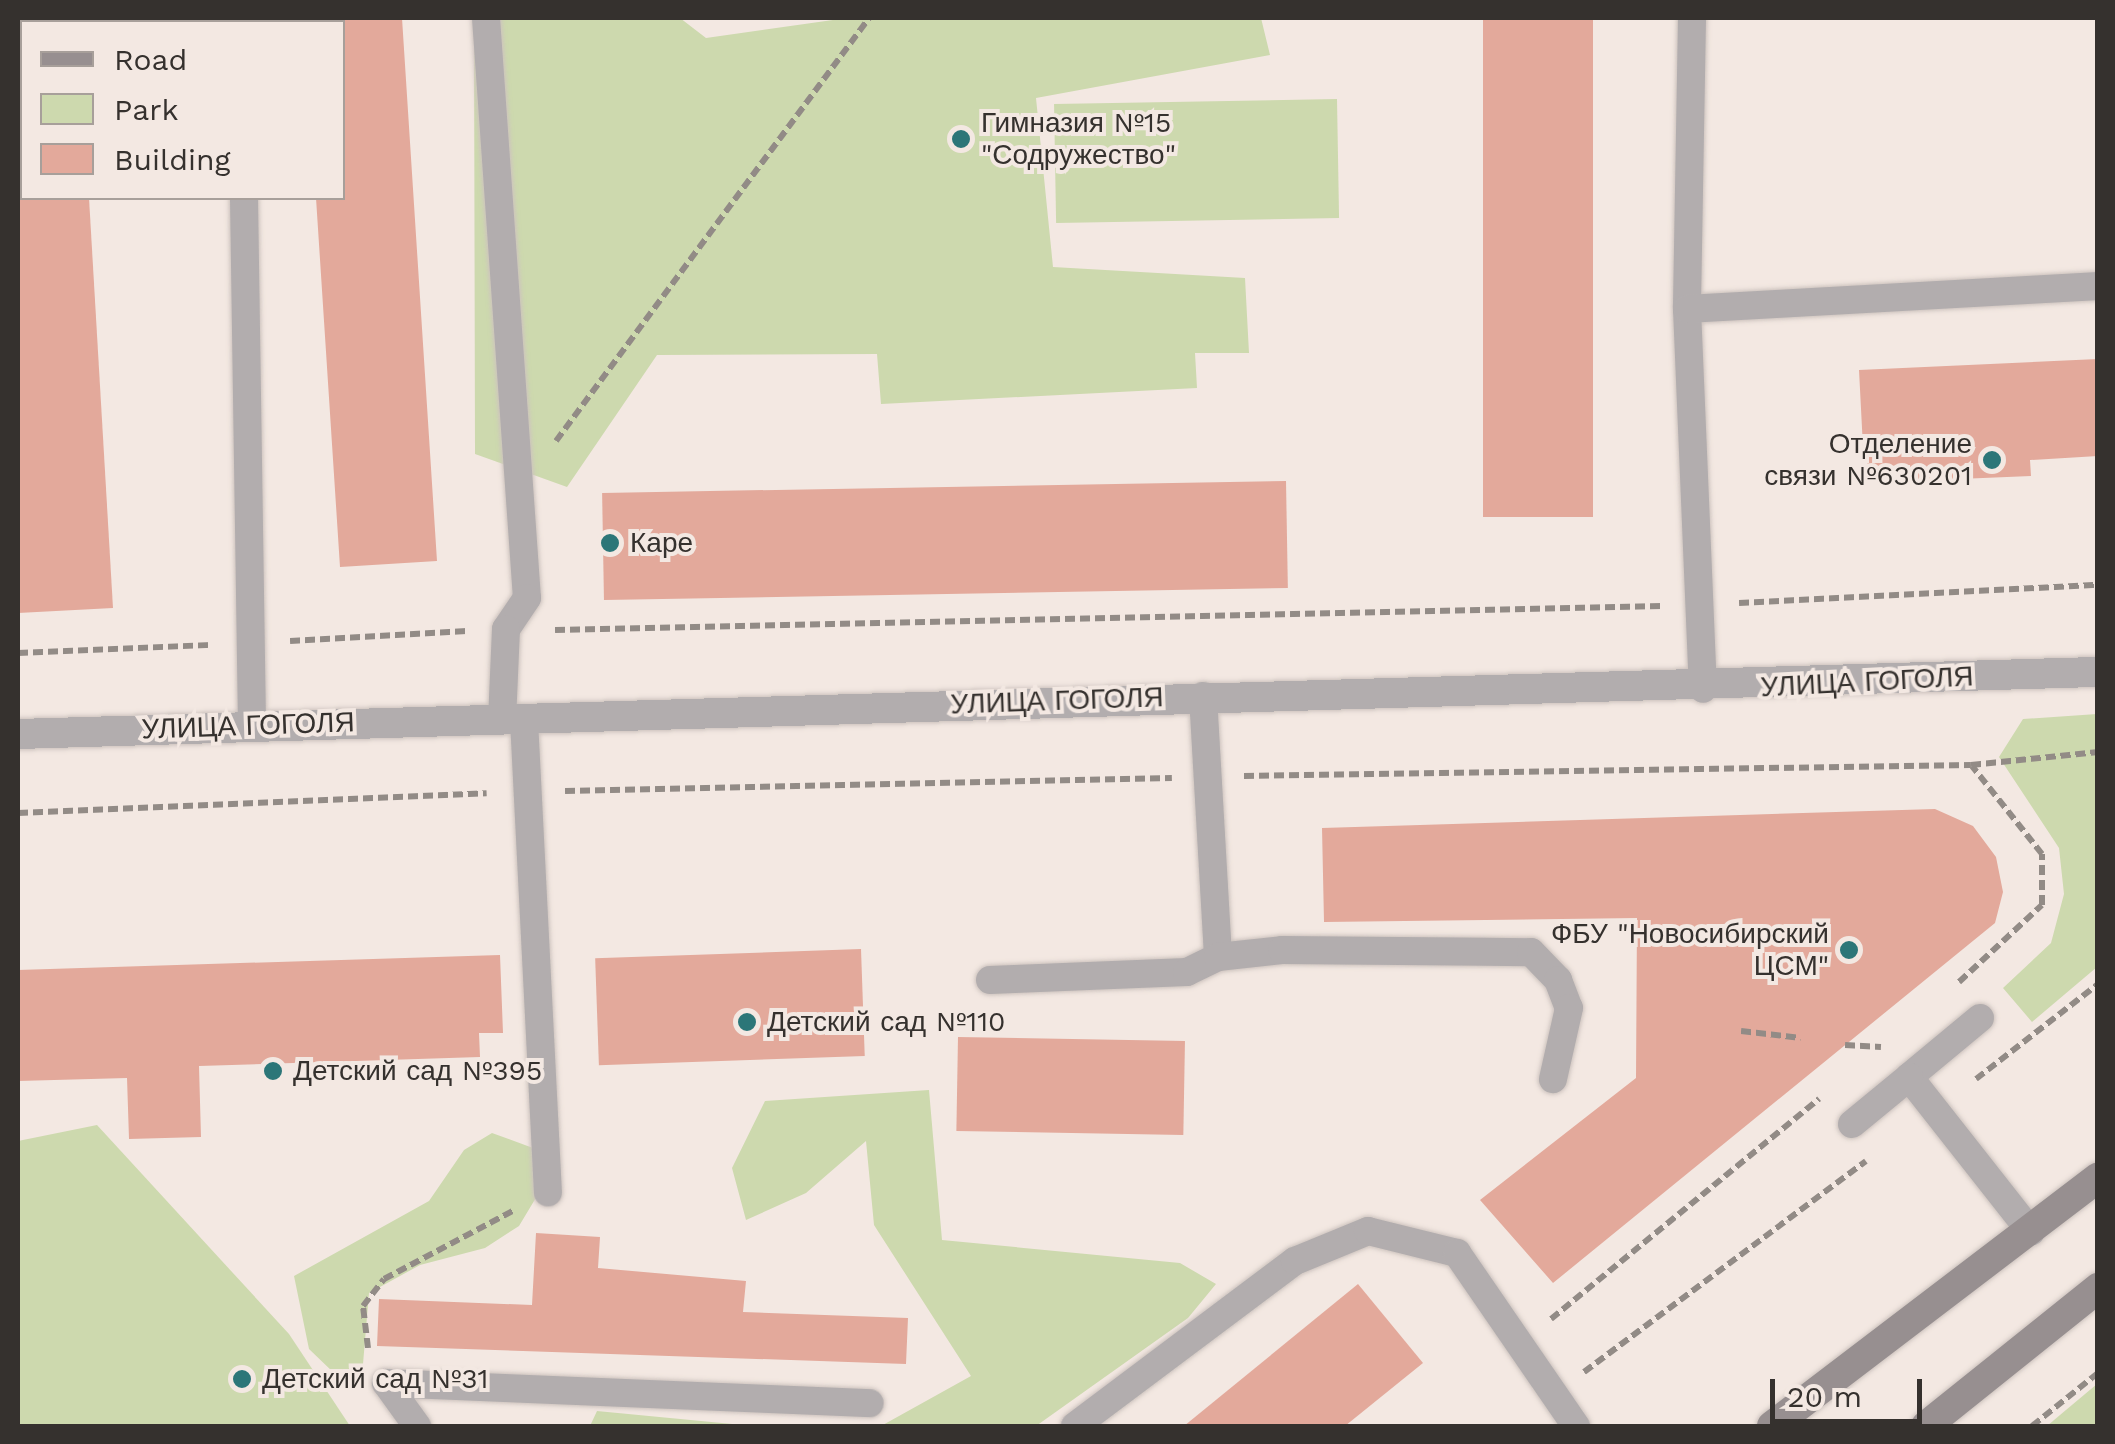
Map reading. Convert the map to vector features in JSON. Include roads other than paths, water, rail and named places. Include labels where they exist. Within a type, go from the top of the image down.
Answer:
[{"type":"main road","points":[[1772,1426],[2098,1178]]},
{"type":"main road","points":[[1926,1426],[2098,1288]]},
{"type":"street","name":"УЛИЦА ГОГОЛЯ","points":[[18,734],[1203,696],[1703,689],[2098,672]]},
{"type":"lane","points":[[486,18],[527,598],[506,629],[513,720],[529,791],[548,1192]]},
{"type":"lane","points":[[1692,18],[1687,308],[1703,689]]},
{"type":"lane","points":[[244,200],[252,725]]},
{"type":"lane","points":[[1687,308],[2098,286]]},
{"type":"lane","points":[[1203,696],[1218,957]]},
{"type":"lane","points":[[990,980],[1187,972],[1218,957],[1531,952],[1558,980],[1569,1008],[1553,1079]]},
{"type":"lane","points":[[1852,1124],[1980,1018]]},
{"type":"lane","points":[[1909,1077],[2031,1232]]},
{"type":"lane","points":[[1075,1426],[1294,1261],[1368,1231],[1458,1253],[1523,1342],[1576,1426]]},
{"type":"lane","points":[[418,1426],[386,1382],[870,1402]]},
{"type":"place","name":"Гимназия №15 \"Содружество\"","points":[[961,139]]},
{"type":"place","name":"Отделение связи №630201","points":[[1992,460]]},
{"type":"place","name":"Каре","points":[[610,543]]},
{"type":"place","name":"ФБУ \"Новосибирский ЦСМ\"","points":[[1849,950]]},
{"type":"place","name":"Детский сад №110","points":[[747,1022]]},
{"type":"place","name":"Детский сад №395","points":[[273,1071]]},
{"type":"place","name":"Детский сад №31","points":[[242,1379]]}]
